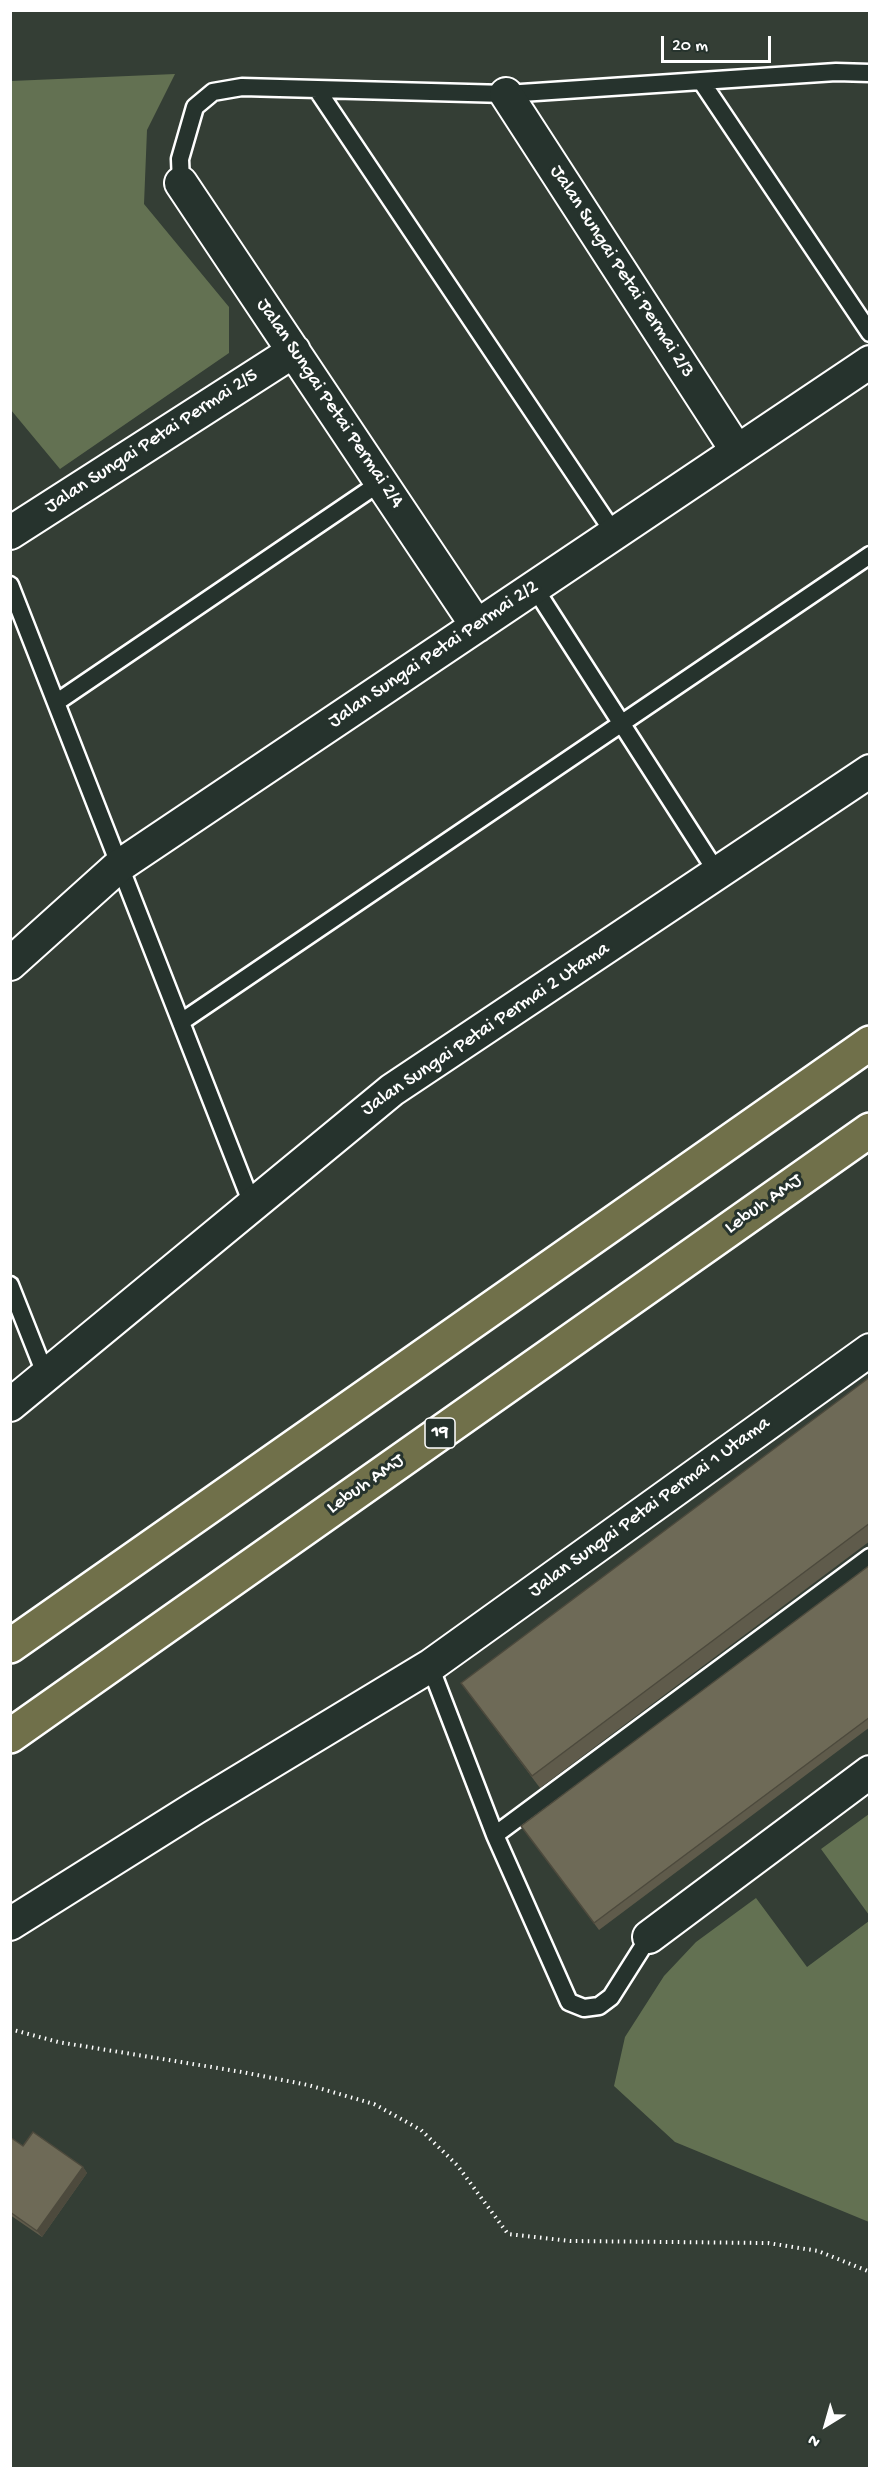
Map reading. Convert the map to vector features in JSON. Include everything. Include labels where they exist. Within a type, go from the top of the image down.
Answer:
[{"type":"highway","points":[[10,1646],[870,1043]]},
{"type":"highway","name":"Lebuh AMJ","points":[[10,1736],[870,1130]]},
{"type":"street","name":"Jalan Sungai Petai Permai 2/3","points":[[506,94],[737,451]]},
{"type":"street","name":"Jalan Sungai Petai Permai 2/4","points":[[181,183],[477,626]]},
{"type":"street","name":"Jalan Sungai Petai Permai 2/5","points":[[10,533],[294,351]]},
{"type":"street","name":"Jalan Sungai Petai Permai 2/2","points":[[10,964],[119,866],[870,362]]},
{"type":"street","name":"Jalan Sungai Petai Permai 2 Utama","points":[[10,1405],[392,1090],[870,771]]},
{"type":"street","name":"Jalan Sungai Petai Permai 1 Utama","points":[[10,1924],[195,1808],[430,1666],[870,1350]]},
{"type":"street","points":[[649,1937],[870,1772]]},
{"type":"lane","points":[[181,183],[180,159],[195,107],[213,92],[242,87],[506,94],[836,72],[870,73]]},
{"type":"lane","points":[[701,81],[870,333]]},
{"type":"lane","points":[[318,90],[614,533]]},
{"type":"lane","points":[[57,702],[381,482]]},
{"type":"lane","points":[[181,1022],[870,555]]},
{"type":"lane","points":[[10,585],[252,1204]]},
{"type":"lane","points":[[534,587],[718,874]]},
{"type":"lane","points":[[10,1286],[46,1376]]},
{"type":"lane","points":[[495,1835],[870,1557]]},
{"type":"lane","points":[[430,1666],[495,1835],[569,2002],[584,2008],[598,2006],[611,1996],[649,1937]]},
{"type":"path","points":[[10,2030],[58,2042],[297,2083],[374,2104],[421,2130],[457,2165],[508,2234],[570,2241],[768,2243],[818,2251],[870,2272]]},
{"type":"green space","points":[[175,74],[147,130],[144,204],[229,307],[229,353],[60,469],[11,410],[11,81]]},
{"type":"green space","points":[[869,1814],[869,1915],[821,1849]]},
{"type":"green space","points":[[756,1898],[807,1967],[869,1921],[869,2222],[675,2142],[614,2086],[625,2037],[664,1976],[696,1942]]},
{"type":"building","points":[[870,1377],[870,1523],[532,1776],[461,1683]]},
{"type":"building","points":[[870,1565],[870,1717],[594,1923],[521,1826]]},
{"type":"building","points":[[33,2132],[83,2167],[37,2231],[10,2212],[10,2137],[23,2146]]}]
